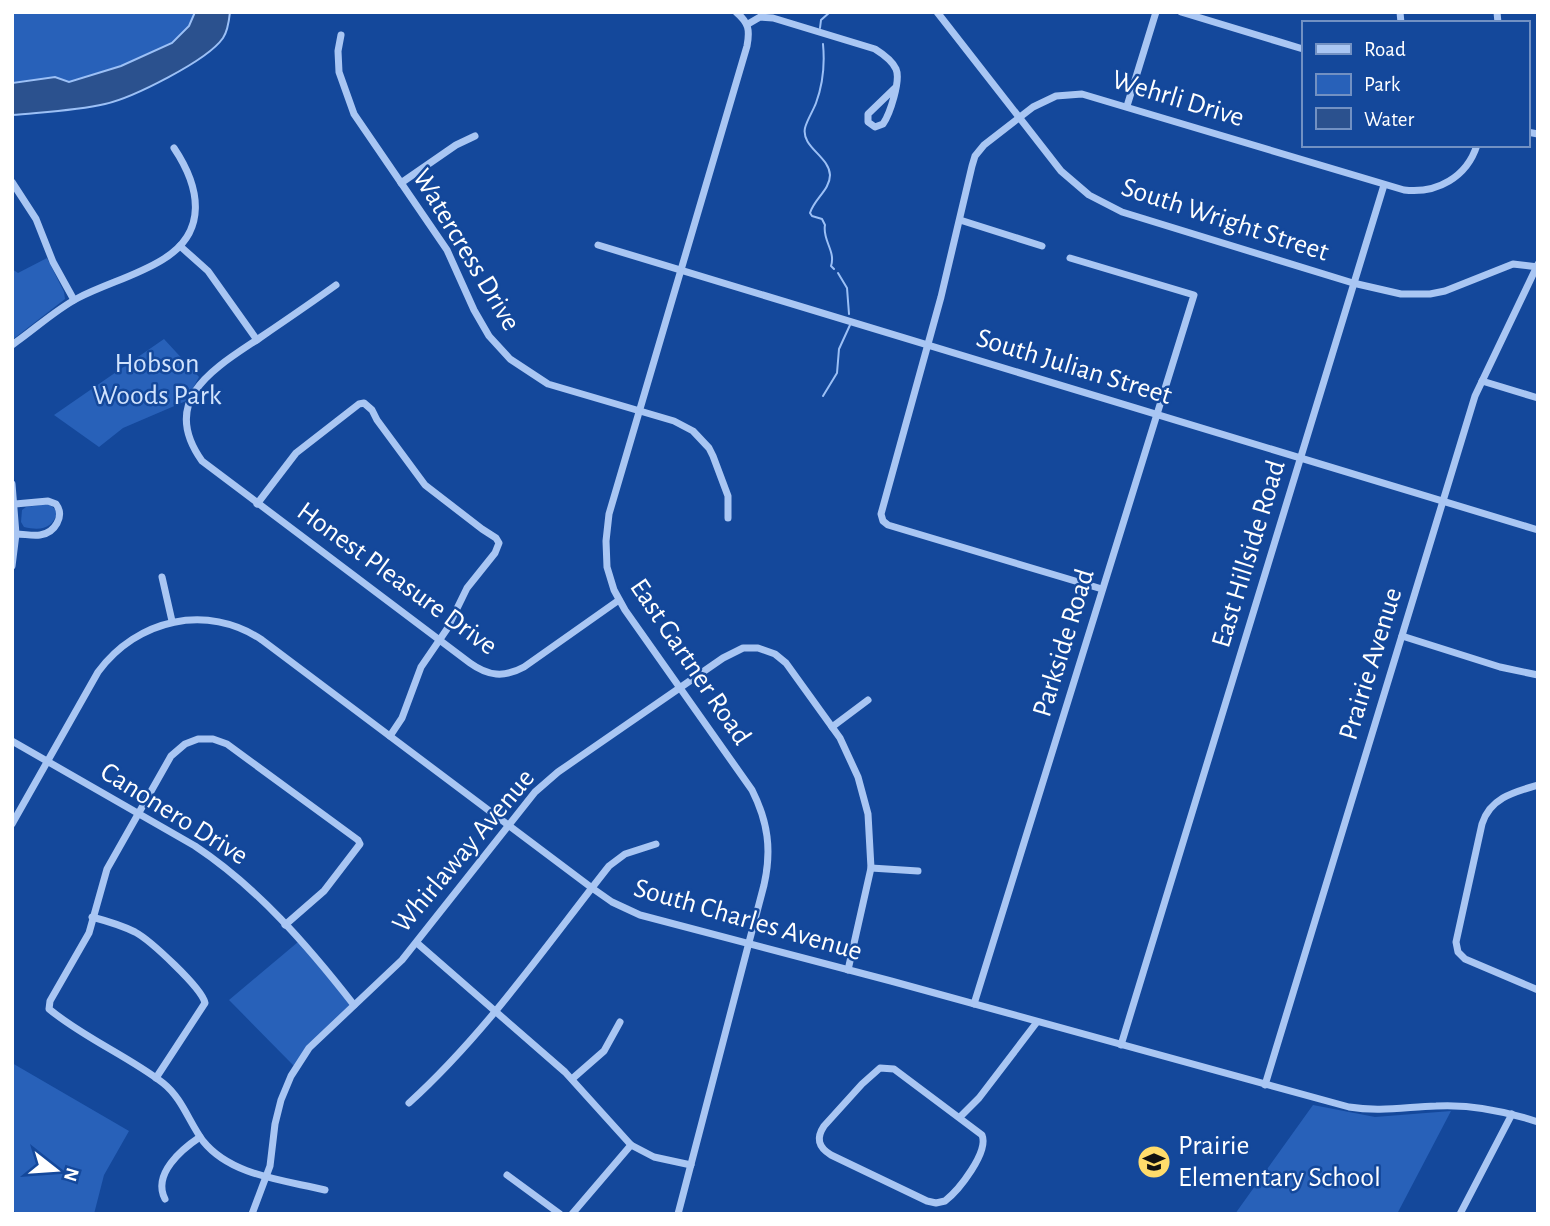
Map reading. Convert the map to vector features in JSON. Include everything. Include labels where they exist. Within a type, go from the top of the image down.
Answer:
[{"type":"street","points":[[736,12],[748,23],[760,18],[773,18],[875,49],[887,58],[896,69],[896,87],[883,124],[876,127],[871,125],[868,122],[868,114],[896,87]]},
{"type":"street","name":"South Wright Street","points":[[937,12],[1073,182],[1104,204],[1353,283],[1401,294],[1430,294],[1465,285],[1506,266],[1537,266]]},
{"type":"street","points":[[1128,106],[1156,12]]},
{"type":"street","points":[[1181,12],[1302,49]]},
{"type":"street","name":"East Gartner Road","points":[[678,1214],[749,944],[768,865],[769,842],[765,818],[752,790],[620,600],[607,567],[607,527],[638,412],[747,46],[748,23]]},
{"type":"street","name":"Watercress Drive","points":[[341,36],[338,51],[339,72],[348,102],[360,125],[447,250],[480,323],[510,359],[532,375],[560,389],[680,424],[701,437],[713,456],[725,486],[729,503],[728,518]]},
{"type":"street","name":"Wehrli Drive","points":[[960,220],[975,156],[984,145],[1046,99],[1066,94],[1093,95],[1384,185]]},
{"type":"street","points":[[401,183],[456,145],[475,136]]},
{"type":"street","points":[[1384,185],[1419,191],[1442,185],[1464,169],[1476,147]]},
{"type":"street","points":[[12,345],[74,300],[161,261],[180,246],[192,226],[196,201],[190,174],[174,148]]},
{"type":"street","points":[[12,181],[36,219],[53,262],[74,300]]},
{"type":"street","name":"East Hillside Road","points":[[1121,1045],[1384,185]]},
{"type":"street","points":[[1042,246],[960,220],[929,344],[881,514],[888,525],[1102,589]]},
{"type":"street","name":"South Julian Street","points":[[598,245],[1538,530]]},
{"type":"street","points":[[180,246],[208,271],[257,340],[336,285]]},
{"type":"street","name":"Parkside Road","points":[[974,1004],[1194,295],[1070,258]]},
{"type":"street","name":"Prairie Avenue","points":[[1265,1085],[1475,396],[1537,266]]},
{"type":"street","name":"Honest Pleasure Drive","points":[[257,340],[207,375],[195,391],[188,409],[189,435],[202,461],[480,670],[491,674],[510,673],[524,667],[620,600]]},
{"type":"street","points":[[1482,381],[1538,398]]},
{"type":"street","points":[[257,503],[290,460],[308,442],[359,404],[368,404],[410,468],[425,485],[499,542],[499,547],[467,588],[421,667],[402,718],[390,736]]},
{"type":"street","points":[[12,484],[16,534],[12,566]]},
{"type":"street","points":[[15,504],[48,501],[56,504],[60,515],[52,529],[43,535],[16,534]]},
{"type":"street","points":[[162,577],[172,621]]},
{"type":"street","name":"South Charles Avenue","points":[[12,824],[98,671],[112,654],[141,632],[172,621],[212,620],[243,629],[262,640],[592,888],[612,902],[640,915],[1326,1102],[1364,1110],[1465,1106],[1512,1114],[1538,1122]]},
{"type":"street","points":[[1402,636],[1500,667],[1538,675]]},
{"type":"street","name":"Whirlaway Avenue","points":[[252,1214],[268,1176],[277,1110],[291,1076],[317,1038],[383,979],[416,943],[535,792],[732,652],[747,648],[763,649],[786,663],[832,727],[850,759],[864,797],[870,829],[872,868],[848,970]]},
{"type":"street","points":[[832,727],[868,700]]},
{"type":"street","points":[[285,925],[332,881],[360,844],[356,838],[232,748],[213,739],[194,740],[176,750],[138,812],[107,869],[86,939],[49,1005],[53,1012],[156,1078],[178,1100],[200,1137],[214,1153],[231,1164],[326,1190]]},
{"type":"street","name":"Canonero Drive","points":[[12,741],[138,812],[219,862],[249,887],[285,925],[354,1005]]},
{"type":"street","points":[[1538,785],[1497,800],[1487,811],[1456,942],[1458,952],[1465,959],[1538,990]]},
{"type":"street","points":[[409,1103],[447,1067],[496,1011],[609,866],[634,850],[656,844]]},
{"type":"street","points":[[872,868],[918,871]]},
{"type":"street","points":[[92,917],[121,926],[143,937],[205,999],[205,1003],[156,1078]]},
{"type":"street","points":[[416,943],[572,1079],[631,1145],[654,1157],[691,1165]]},
{"type":"street","points":[[572,1079],[604,1051],[620,1022]]},
{"type":"street","points":[[960,1117],[979,1098],[1037,1022]]},
{"type":"street","points":[[880,1068],[894,1069],[960,1117],[982,1135],[983,1150],[951,1195],[936,1203],[927,1202],[831,1155],[821,1147],[818,1139],[824,1126],[880,1068]]},
{"type":"street","points":[[1460,1214],[1512,1114]]},
{"type":"street","points":[[165,1199],[162,1185],[168,1168],[184,1149],[200,1137]]},
{"type":"street","points":[[572,1214],[631,1145]]},
{"type":"street","points":[[507,1174],[560,1214]]},
{"type":"green space","points":[[12,12],[214,12],[144,72],[12,97]]},
{"type":"green space","points":[[47,258],[65,299],[12,340],[12,269],[18,273]]},
{"type":"green space","name":"Hobson Woods Park","points":[[164,339],[199,377],[186,401],[123,428],[99,447],[54,415]]},
{"type":"green space","points":[[49,504],[57,511],[53,522],[41,528],[24,527],[21,522],[22,510]]},
{"type":"green space","points":[[298,942],[352,1004],[294,1066],[229,1000]]},
{"type":"green space","points":[[12,1063],[129,1131],[104,1175],[94,1214],[18,1214],[12,1210]]},
{"type":"green space","points":[[1313,1105],[1375,1117],[1451,1111],[1397,1214],[1235,1214]]},
{"type":"water","points":[[195,12],[230,12],[229,22],[223,38],[186,67],[133,94],[105,104],[12,115],[12,83],[55,77],[69,82],[121,66],[172,43],[189,26]]},
{"type":"waterway","points":[[820,28],[821,20],[830,12]]},
{"type":"waterway","points":[[823,44],[822,82],[805,128],[805,135],[825,162],[830,175],[810,213],[822,219],[825,225],[825,236],[832,255],[831,266],[834,269]]},
{"type":"waterway","points":[[838,273],[847,288],[849,314]]},
{"type":"waterway","points":[[823,396],[837,373],[839,349],[850,325]]},
{"type":"place","name":"Prairie Elementary School","points":[[1154,1162]]}]
